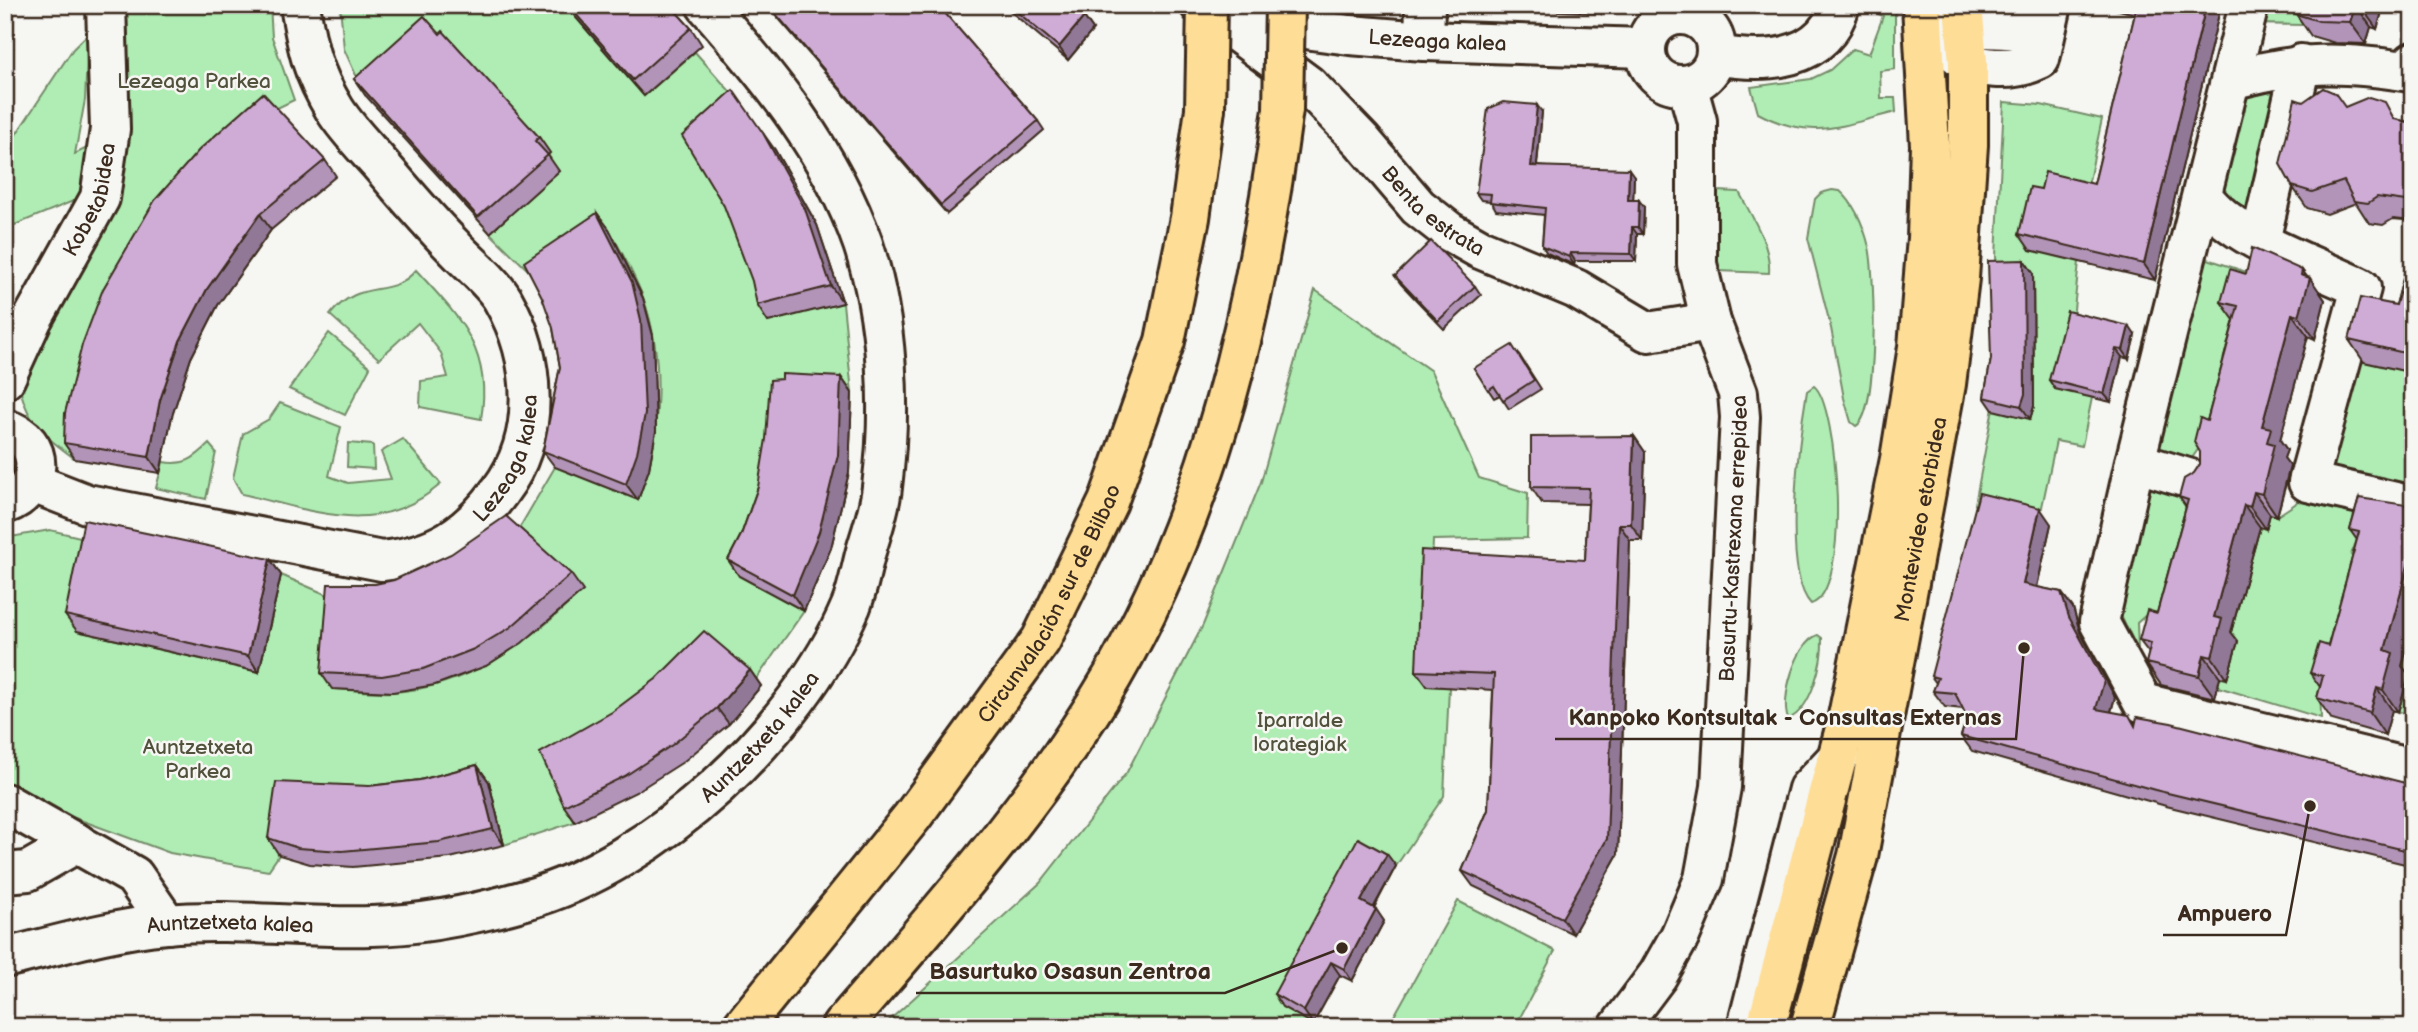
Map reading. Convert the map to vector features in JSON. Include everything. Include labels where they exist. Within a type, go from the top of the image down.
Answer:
[{"type":"main road","name":"Circunvalación sur de Bilbao","points":[[742,1027],[912,817],[1041,640],[1108,502],[1165,341],[1190,218],[1205,109],[1207,5]]},
{"type":"main road","points":[[841,1027],[985,860],[1052,768],[1112,676],[1168,563],[1203,473],[1231,381],[1256,283],[1283,109],[1285,5]]},
{"type":"main road","name":"Montevideo etorbidea","points":[[1766,1027],[1839,756],[1900,459],[1918,347],[1927,238],[1930,145],[1922,5]]},
{"type":"main road","name":"Montevideo etorbidea","points":[[1810,1027],[1858,856],[1946,384],[1960,266],[1968,145],[1965,31]]},
{"type":"street","name":"Kobetabidea","points":[[5,379],[32,320],[100,198],[110,129],[106,5]]},
{"type":"street","name":"Lezeaga kalea","points":[[19,493],[382,561],[406,559],[434,549],[465,532],[506,484],[523,446],[530,398],[524,350],[503,299],[431,224],[336,110],[309,61],[300,5]]},
{"type":"street","name":"Auntzetxeta kalea","points":[[5,958],[95,936],[167,924],[374,926],[456,915],[527,900],[598,870],[668,829],[744,762],[778,721],[832,642],[852,605],[882,491],[888,394],[879,312],[863,244],[833,176],[790,106],[706,5]]},
{"type":"street","name":"Benta estrata","points":[[1200,5],[1308,85],[1362,141],[1418,207],[1450,232],[1584,293],[1648,332],[1711,322]]},
{"type":"street","name":"Lezeaga kalea","points":[[1236,5],[1312,30],[1424,23],[1646,48]]},
{"type":"street","points":[[1716,55],[1772,59],[1804,51],[1822,38],[1840,5]]},
{"type":"street","points":[[1928,5],[1951,48],[1965,31],[2011,70],[2040,59],[2048,18]]},
{"type":"street","points":[[2249,5],[2135,462],[2099,622],[2143,703],[2413,769]]},
{"type":"street","points":[[1682,10],[1703,22],[1711,31],[1716,55],[1706,75],[1687,85],[1677,85],[1658,76],[1647,59],[1646,48],[1648,37],[1661,20],[1682,10]]},
{"type":"street","points":[[2231,80],[2319,62],[2410,72],[2413,62]]},
{"type":"street","points":[[2260,240],[2301,65]]},
{"type":"street","name":"Basurtu-Kastrexana errepidea","points":[[1623,1022],[1658,975],[1680,936],[1704,879],[1721,787],[1723,761],[1740,416],[1738,393],[1711,322],[1697,264],[1697,121],[1687,85]]},
{"type":"street","points":[[2203,197],[2215,213],[2260,240],[2361,288],[2308,482],[2413,506]]},
{"type":"street","points":[[5,429],[22,437],[35,458],[19,493]]},
{"type":"street","points":[[2135,462],[2193,480]]},
{"type":"street","points":[[1747,1027],[1808,789],[1839,756]]},
{"type":"street","points":[[5,803],[134,876],[167,924]]},
{"type":"street","points":[[5,873],[28,871],[77,844]]},
{"type":"green space","name":"Lezeaga Parkea","points":[[114,5],[270,5],[272,37],[294,100],[275,109],[77,430],[75,459],[44,434],[31,418],[18,381],[95,192],[5,229],[5,151],[73,49],[88,34],[85,100],[75,154],[119,132]]},
{"type":"green space","name":"Auntzetxeta Parkea","points":[[340,5],[565,5],[644,96],[695,52],[744,107],[735,223],[768,321],[843,303],[852,393],[794,390],[739,576],[804,611],[755,681],[552,770],[575,822],[504,845],[489,782],[288,798],[279,855],[268,871],[170,853],[64,814],[5,783],[5,538],[50,530],[80,537],[96,536],[77,631],[259,672],[281,575],[339,600],[334,689],[393,692],[421,689],[447,682],[496,659],[542,627],[582,591],[517,532],[555,467],[638,500],[655,425],[657,373],[650,322],[643,297],[609,229],[536,278],[490,233],[559,171],[546,157],[550,153],[435,32],[365,95],[344,49]]},
{"type":"green space","points":[[1868,5],[1895,5],[1895,69],[1880,71],[1881,98],[1895,98],[1896,112],[1843,126],[1811,129],[1777,122],[1758,113],[1751,87],[1811,79],[1830,70],[1853,49],[1869,54],[1883,16],[1867,9]]},
{"type":"green space","points":[[2258,5],[2299,5],[2305,11],[2302,25],[2254,24]]},
{"type":"green space","points":[[2289,75],[2254,221],[2215,189],[2238,94]]},
{"type":"green space","points":[[2004,102],[2041,105],[2102,119],[2086,195],[2073,319],[2092,398],[2082,446],[2056,441],[2039,521],[1975,504],[2000,371],[1996,256]]},
{"type":"green space","points":[[1716,191],[1739,192],[1764,242],[1769,273],[1718,271]]},
{"type":"green space","points":[[1840,191],[1846,197],[1859,217],[1871,262],[1874,312],[1872,371],[1869,397],[1863,416],[1856,426],[1851,422],[1844,398],[1831,328],[1808,238],[1815,199],[1821,193]]},
{"type":"green space","points":[[2205,258],[2249,273],[2215,425],[2192,458],[2155,447]]},
{"type":"green space","points":[[416,270],[459,320],[477,354],[482,373],[481,419],[420,407],[421,381],[448,377],[441,353],[418,323],[379,359],[330,315],[353,296],[396,285]]},
{"type":"green space","name":"Iparralde lorategiak","points":[[1315,290],[1431,371],[1479,478],[1528,493],[1527,538],[1433,540],[1427,686],[1449,687],[1444,796],[1396,866],[1367,851],[1283,1007],[1320,1027],[882,1027],[1040,883],[1127,772],[1203,625],[1261,482]]},
{"type":"green space","points":[[329,333],[370,367],[345,415],[289,389]]},
{"type":"green space","points":[[2358,360],[2413,373],[2413,491],[2327,471]]},
{"type":"green space","points":[[1814,386],[1822,400],[1829,426],[1837,498],[1832,568],[1824,592],[1811,604],[1802,588],[1797,563],[1795,501],[1807,391]]},
{"type":"green space","points":[[280,403],[341,427],[329,476],[348,483],[391,479],[381,452],[403,439],[441,484],[417,501],[393,511],[369,516],[320,513],[242,494],[233,478],[243,434],[269,419]]},
{"type":"green space","points":[[348,443],[373,445],[374,469],[347,467]]},
{"type":"green space","points":[[209,444],[216,452],[206,499],[156,488],[163,462],[177,463],[188,460]]},
{"type":"green space","points":[[2149,478],[2190,488],[2185,507],[2188,519],[2164,615],[2148,613],[2137,623],[2138,650],[2118,609]]},
{"type":"green space","points":[[2302,495],[2370,506],[2351,555],[2361,559],[2320,676],[2321,718],[2218,687],[2220,678],[2227,679],[2238,642],[2229,639],[2260,527],[2266,529],[2270,514],[2277,516],[2295,504]]},
{"type":"green space","points":[[2413,627],[2413,715],[2392,710]]},
{"type":"green space","points":[[1818,635],[1822,638],[1822,648],[1814,684],[1804,706],[1788,719],[1786,698],[1792,672],[1803,648]]},
{"type":"green space","points":[[1458,901],[1555,951],[1515,1027],[1388,1027]]},
{"type":"building","points":[[568,5],[670,5],[691,28],[633,80]]},
{"type":"building","points":[[768,5],[938,5],[1038,121],[941,205]]},
{"type":"building","points":[[1009,5],[1069,5],[1084,17],[1059,47]]},
{"type":"building","points":[[2137,5],[2206,5],[2144,264],[2019,234],[2030,187],[2041,189],[2045,172],[2094,184]]},
{"type":"building","points":[[2298,5],[2355,5],[2350,22],[2319,21],[2296,14]]},
{"type":"building","points":[[424,16],[440,34],[443,31],[539,137],[535,141],[548,155],[478,217],[354,79]]},
{"type":"building","points":[[2323,88],[2335,93],[2345,107],[2369,97],[2385,102],[2394,119],[2413,123],[2413,202],[2377,197],[2368,203],[2354,201],[2344,181],[2312,192],[2292,186],[2280,164],[2295,99],[2303,102]]},
{"type":"building","points":[[733,90],[763,133],[805,209],[831,286],[757,305],[752,281],[724,206],[682,136]]},
{"type":"building","points":[[263,93],[325,160],[260,214],[207,289],[180,341],[160,400],[149,457],[64,443],[65,413],[82,345],[103,289],[155,200],[199,150]]},
{"type":"building","points":[[1503,102],[1537,105],[1531,166],[1629,169],[1628,200],[1639,200],[1638,227],[1632,227],[1631,254],[1570,253],[1569,257],[1542,246],[1545,208],[1490,202],[1491,194],[1476,193],[1488,109]]},
{"type":"building","points":[[597,213],[632,282],[641,320],[645,414],[637,453],[626,484],[543,451],[560,367],[553,328],[542,297],[524,262]]},
{"type":"building","points":[[1431,241],[1475,286],[1438,321],[1395,276]]},
{"type":"building","points":[[2413,242],[2413,355],[2349,340],[2360,298],[2396,305]]},
{"type":"building","points":[[2252,248],[2302,270],[2301,275],[2310,278],[2299,316],[2292,314],[2262,426],[2271,428],[2267,442],[2274,444],[2262,494],[2254,492],[2250,507],[2244,505],[2214,617],[2222,619],[2212,657],[2204,655],[2199,676],[2146,663],[2151,643],[2139,640],[2147,610],[2157,613],[2188,500],[2179,497],[2184,479],[2194,473],[2200,464],[2200,452],[2194,442],[2200,418],[2207,421],[2238,306],[2221,302],[2230,269],[2246,274]]},
{"type":"building","points":[[2024,260],[2025,394],[2021,406],[1984,397],[1991,359],[1988,261]]},
{"type":"building","points":[[2067,311],[2129,326],[2123,350],[2116,349],[2104,394],[2049,380]]},
{"type":"building","points":[[1512,345],[1534,380],[1503,400],[1494,386],[1488,390],[1474,368]]},
{"type":"building","points":[[782,374],[841,377],[838,455],[819,532],[793,595],[728,560],[741,535],[758,487],[766,439],[770,380],[782,379]]},
{"type":"building","points":[[1634,436],[1631,524],[1619,524],[1607,839],[1562,918],[1462,871],[1488,810],[1494,674],[1416,671],[1421,550],[1585,560],[1589,488],[1531,487],[1531,437]]},
{"type":"building","points":[[1979,493],[2040,508],[2023,584],[2061,592],[2069,617],[2104,681],[2096,709],[2129,715],[2135,726],[2137,717],[2171,723],[2413,785],[2413,852],[2155,790],[1961,736],[1967,717],[1955,693],[1933,691],[1938,678],[1931,676]]},
{"type":"building","points":[[2359,498],[2413,506],[2413,547],[2385,650],[2393,653],[2383,690],[2377,688],[2370,713],[2317,698],[2323,676],[2310,673],[2319,643],[2328,646],[2359,532],[2350,530]]},
{"type":"building","points":[[506,516],[571,574],[511,627],[474,649],[423,669],[382,676],[321,673],[328,584],[375,584],[394,580],[451,554]]},
{"type":"building","points":[[84,520],[270,559],[248,656],[65,615]]},
{"type":"building","points":[[704,631],[750,670],[717,708],[672,745],[625,776],[564,806],[540,753],[612,712],[656,679]]},
{"type":"building","points":[[477,765],[493,829],[439,842],[342,851],[298,848],[268,838],[276,782],[369,786],[420,780]]},
{"type":"building","points":[[1358,838],[1387,854],[1361,901],[1376,909],[1344,969],[1331,962],[1304,1011],[1274,994]]},
{"type":"place","name":"Kanpoko Kontsultak - Consultas Externas","points":[[2024,648]]},
{"type":"place","name":"Ampuero","points":[[2310,806]]},
{"type":"place","name":"Basurtuko Osasun Zentroa","points":[[1342,948]]}]
